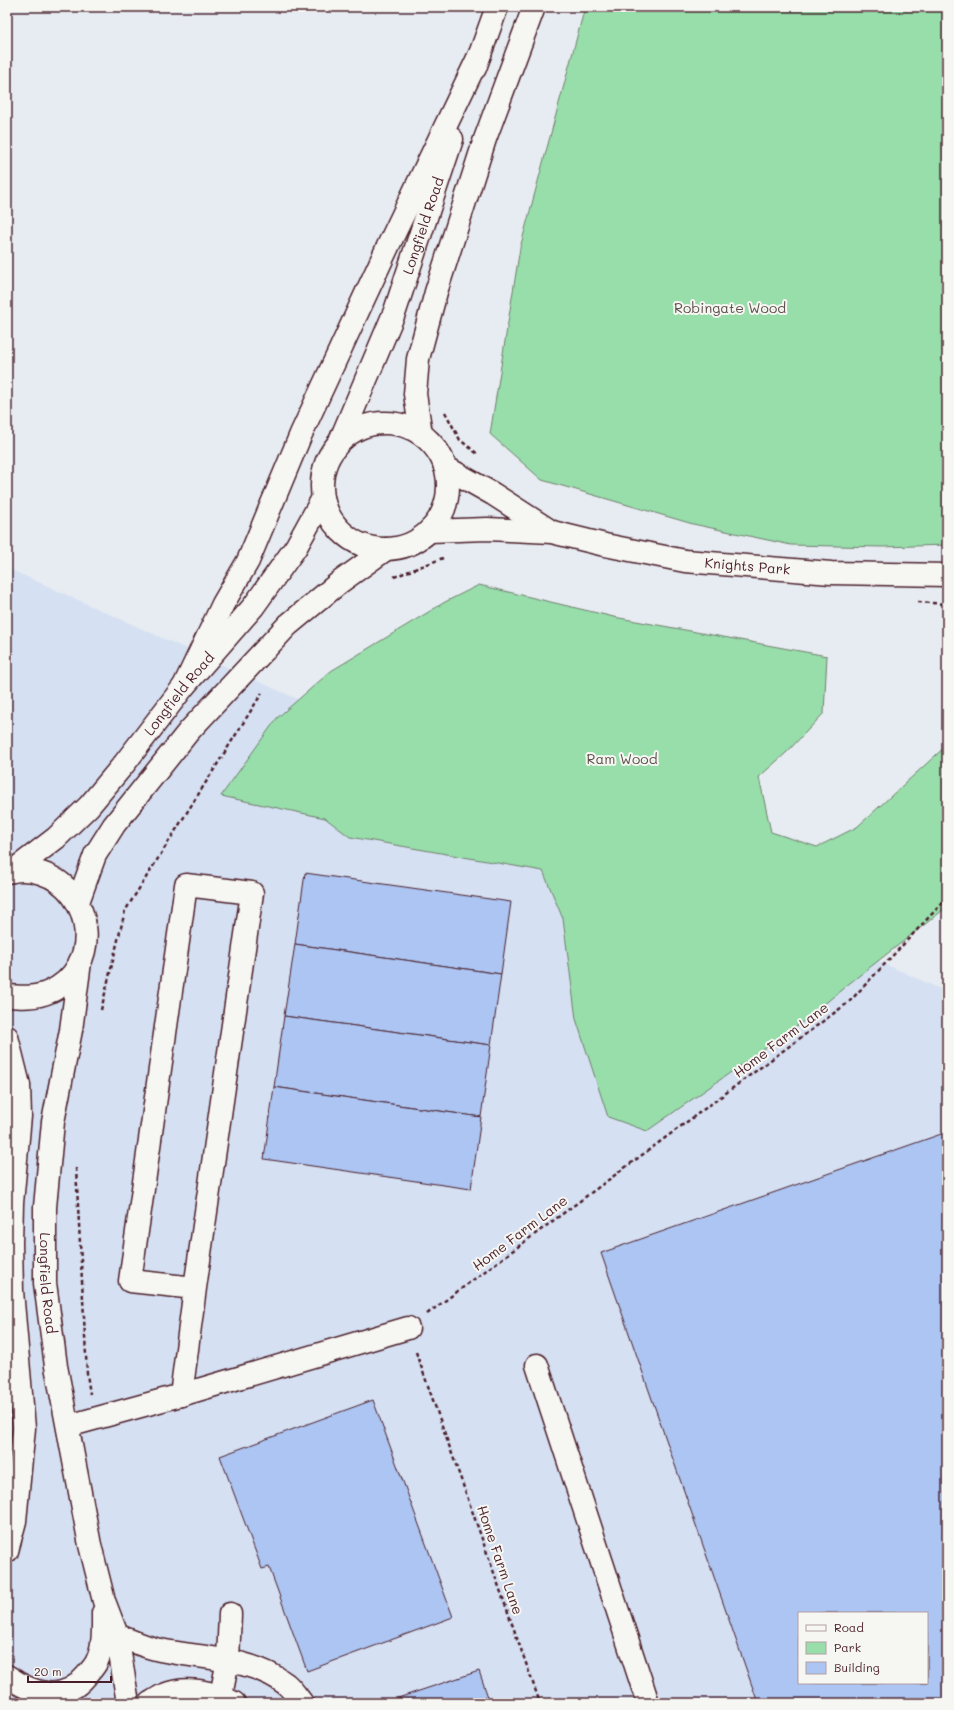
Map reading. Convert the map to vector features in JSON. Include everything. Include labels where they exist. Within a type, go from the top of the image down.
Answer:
[{"type":"street","name":"Longfield Road","points":[[340,441],[395,311],[497,7]]},
{"type":"street","points":[[421,434],[415,394],[418,359],[436,292],[485,139],[534,7]]},
{"type":"street","points":[[184,686],[223,604],[248,561],[301,434],[480,54]]},
{"type":"street","points":[[388,423],[405,426],[421,434],[436,448],[446,467],[448,484],[446,502],[440,518],[429,531],[416,541],[402,547],[386,549],[369,547],[353,540],[339,529],[329,515],[323,498],[322,478],[328,458],[340,441],[354,430],[371,424],[388,423]]},
{"type":"street","name":"Knights Park","points":[[446,467],[494,494],[552,532]]},
{"type":"street","name":"Longfield Road","points":[[10,872],[56,838],[89,806],[124,764],[184,686],[253,607],[296,547],[323,498]]},
{"type":"street","name":"Knights Park","points":[[429,531],[487,529],[552,532],[605,545],[685,561],[831,573],[947,575]]},
{"type":"street","points":[[78,902],[95,855],[114,825],[189,731],[288,625],[340,582],[386,549]]},
{"type":"street","points":[[7,996],[29,998],[50,992],[68,979],[80,962],[86,942],[85,922],[78,902],[67,887],[51,876],[32,870],[10,872]]},
{"type":"street","points":[[181,1395],[252,893],[186,885],[130,1281],[195,1288]]},
{"type":"street","name":"Longfield Road","points":[[80,962],[71,1030],[53,1122],[45,1207],[45,1283],[56,1366],[92,1551],[104,1602],[117,1635],[128,1703]]},
{"type":"street","points":[[7,1036],[19,1085],[20,1116],[12,1203],[11,1243],[12,1291],[24,1428],[15,1521],[7,1551]]},
{"type":"street","points":[[68,1426],[181,1395],[408,1328]]},
{"type":"street","points":[[537,1366],[648,1703]]},
{"type":"street","name":"Longfield Road","points":[[7,1676],[20,1686],[56,1699],[64,1691],[80,1683],[97,1662],[102,1641],[104,1602]]},
{"type":"street","points":[[150,1703],[164,1694],[182,1691],[203,1692],[228,1699],[230,1614]]},
{"type":"street","points":[[117,1635],[144,1646],[160,1650],[228,1660],[250,1665],[268,1672],[288,1685],[302,1703]]},
{"type":"path","points":[[443,405],[448,419],[460,440],[484,459]]},
{"type":"path","points":[[389,579],[446,557]]},
{"type":"path","points":[[915,602],[947,604]]},
{"type":"path","points":[[100,1017],[125,911],[265,688]]},
{"type":"path","name":"Home Farm Lane","points":[[540,1703],[408,1328],[849,1002],[947,898]]},
{"type":"path","points":[[76,1162],[87,1374],[94,1419]]},
{"type":"shaded area","points":[[7,568],[947,992],[947,1703],[7,1703]]},
{"type":"green space","name":"Robingate Wood","points":[[585,7],[947,7],[947,545],[882,547],[791,545],[693,524],[542,480],[490,434],[520,248]]},
{"type":"green space","name":"Ram Wood","points":[[479,585],[614,617],[827,656],[824,713],[787,752],[759,777],[771,832],[817,847],[857,827],[947,745],[947,907],[804,1021],[647,1131],[608,1117],[576,1019],[563,919],[543,871],[350,837],[325,818],[221,796],[277,718],[331,671],[445,602]]},
{"type":"building","points":[[305,873],[511,902],[501,974],[295,944]]},
{"type":"building","points":[[295,944],[501,974],[491,1045],[284,1016]]},
{"type":"building","points":[[284,1016],[491,1045],[481,1117],[274,1087]]},
{"type":"building","points":[[274,1087],[481,1117],[471,1189],[264,1159]]},
{"type":"building","points":[[947,1132],[947,1703],[758,1703],[601,1253]]},
{"type":"building","points":[[373,1400],[453,1617],[307,1671],[269,1567],[262,1569],[220,1456]]},
{"type":"building","points":[[479,1671],[490,1703],[383,1703]]}]
